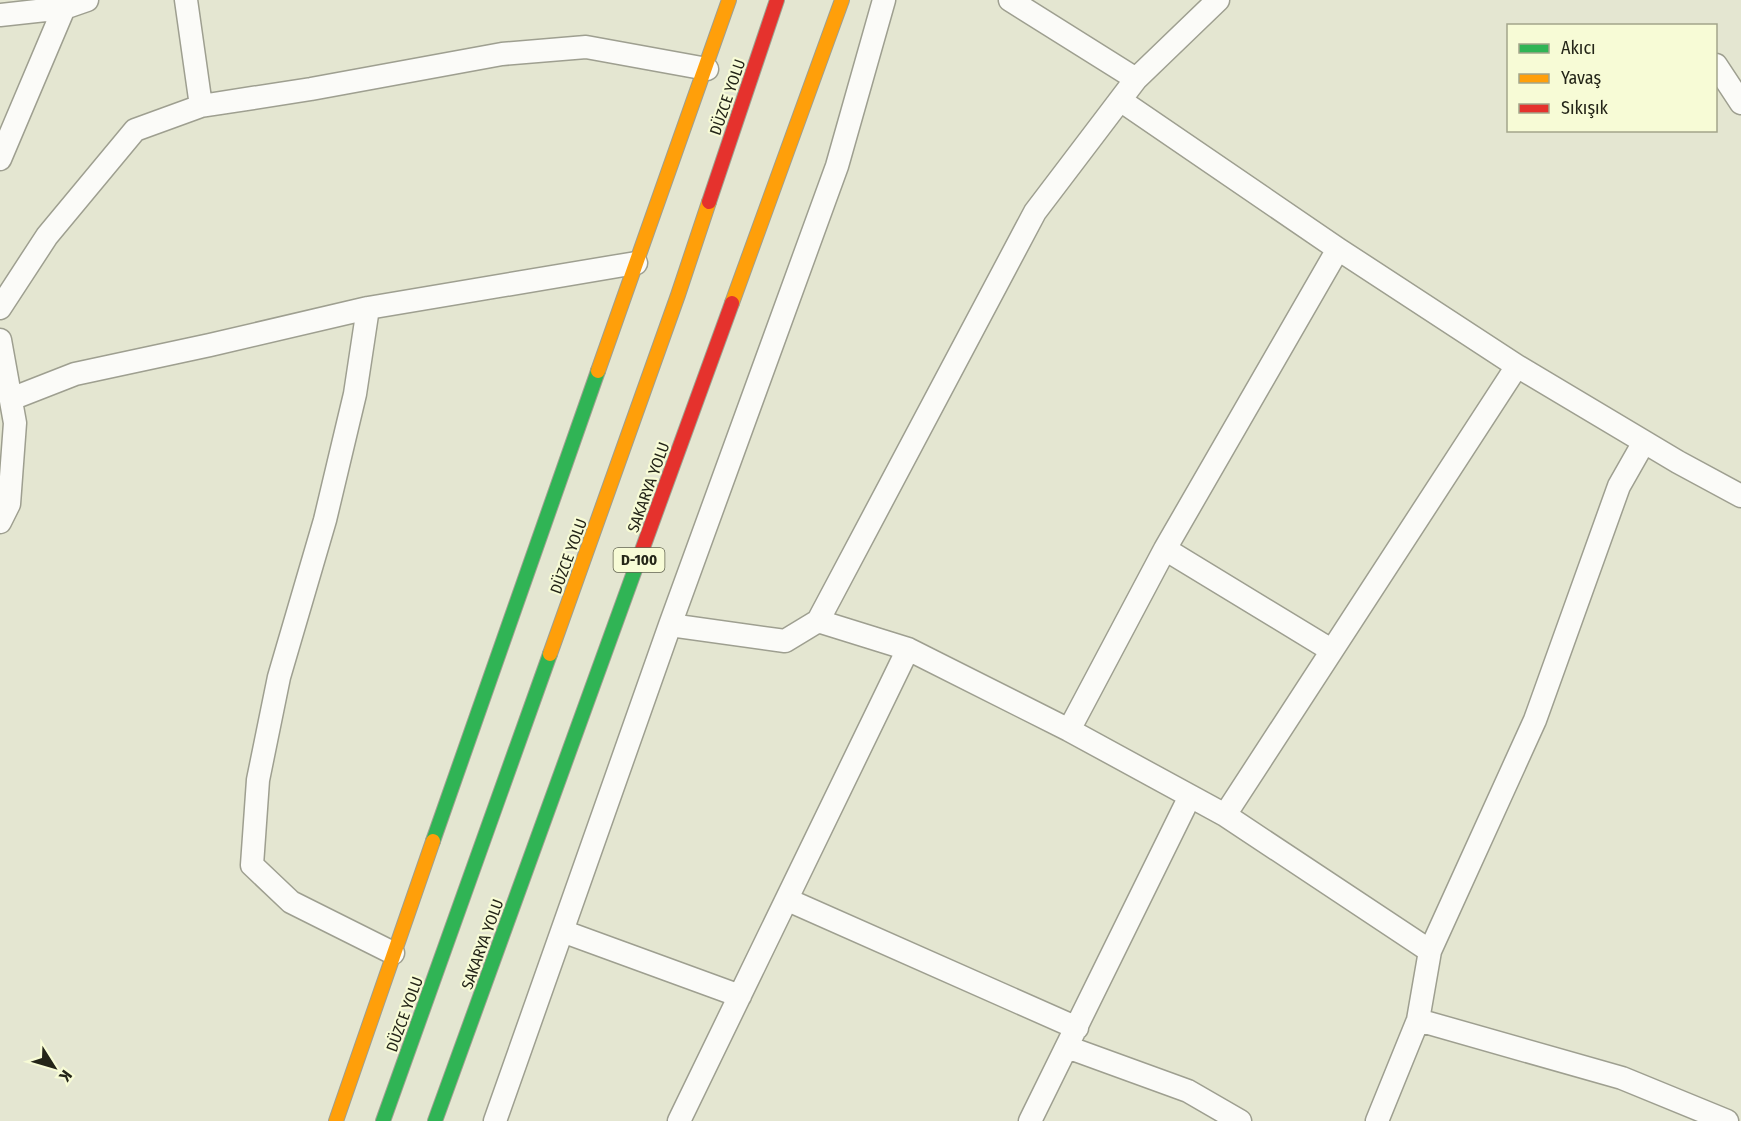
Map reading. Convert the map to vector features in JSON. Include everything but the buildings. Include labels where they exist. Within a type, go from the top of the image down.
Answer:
[{"type":"main road","points":[[336,1121],[636,263],[707,69],[729,0]]},
{"type":"main road","name":"DÜZCE YOLU","points":[[384,1121],[678,295],[777,0]]},
{"type":"main road","name":"SAKARYA YOLU","points":[[435,1121],[842,0]]},
{"type":"street","points":[[0,15],[87,0]]},
{"type":"street","points":[[186,0],[201,106]]},
{"type":"street","points":[[495,1121],[670,625],[837,166],[884,0]]},
{"type":"street","points":[[1010,0],[1136,79]]},
{"type":"street","points":[[670,625],[784,641],[818,621],[1035,212],[1136,79],[1218,0]]},
{"type":"street","points":[[0,159],[64,4]]},
{"type":"street","points":[[0,308],[47,236],[135,130],[201,106],[311,89],[502,54],[586,47],[707,69]]},
{"type":"street","points":[[1717,67],[1741,103]]},
{"type":"street","points":[[1120,100],[1338,249],[1517,366],[1678,462],[1741,496]]},
{"type":"street","points":[[1069,730],[1165,549],[1338,249]]},
{"type":"street","points":[[10,399],[75,374],[368,308],[636,263]]},
{"type":"street","points":[[368,308],[356,394],[326,520],[279,677],[258,780],[252,865],[291,902],[393,953]]},
{"type":"street","points":[[0,340],[15,423],[9,504],[0,522]]},
{"type":"street","points":[[1225,815],[1517,366]]},
{"type":"street","points":[[1377,1121],[1418,1020],[1430,951],[1534,720],[1619,486],[1644,442]]},
{"type":"street","points":[[1165,549],[1331,650]]},
{"type":"street","points":[[818,621],[908,649],[1069,730],[1225,815],[1430,951]]},
{"type":"street","points":[[679,1121],[908,649]]},
{"type":"street","points":[[1030,1121],[1190,796]]},
{"type":"street","points":[[788,900],[1072,1038],[1188,1091],[1240,1121]]},
{"type":"street","points":[[562,931],[740,996]]},
{"type":"street","points":[[1418,1020],[1622,1078],[1727,1121]]},
{"type":"traffic: fast","points":[[433,841],[598,371]]},
{"type":"traffic: fast","points":[[435,1121],[641,553]]},
{"type":"traffic: fast","points":[[383,1121],[550,654]]},
{"type":"traffic: slow","points":[[598,371],[729,0]]},
{"type":"traffic: slow","points":[[732,303],[842,0]]},
{"type":"traffic: slow","points":[[550,654],[709,202]]},
{"type":"traffic: slow","points":[[336,1121],[433,841]]},
{"type":"traffic: jam","points":[[709,202],[777,0]]},
{"type":"traffic: jam","points":[[641,553],[732,303]]}]
